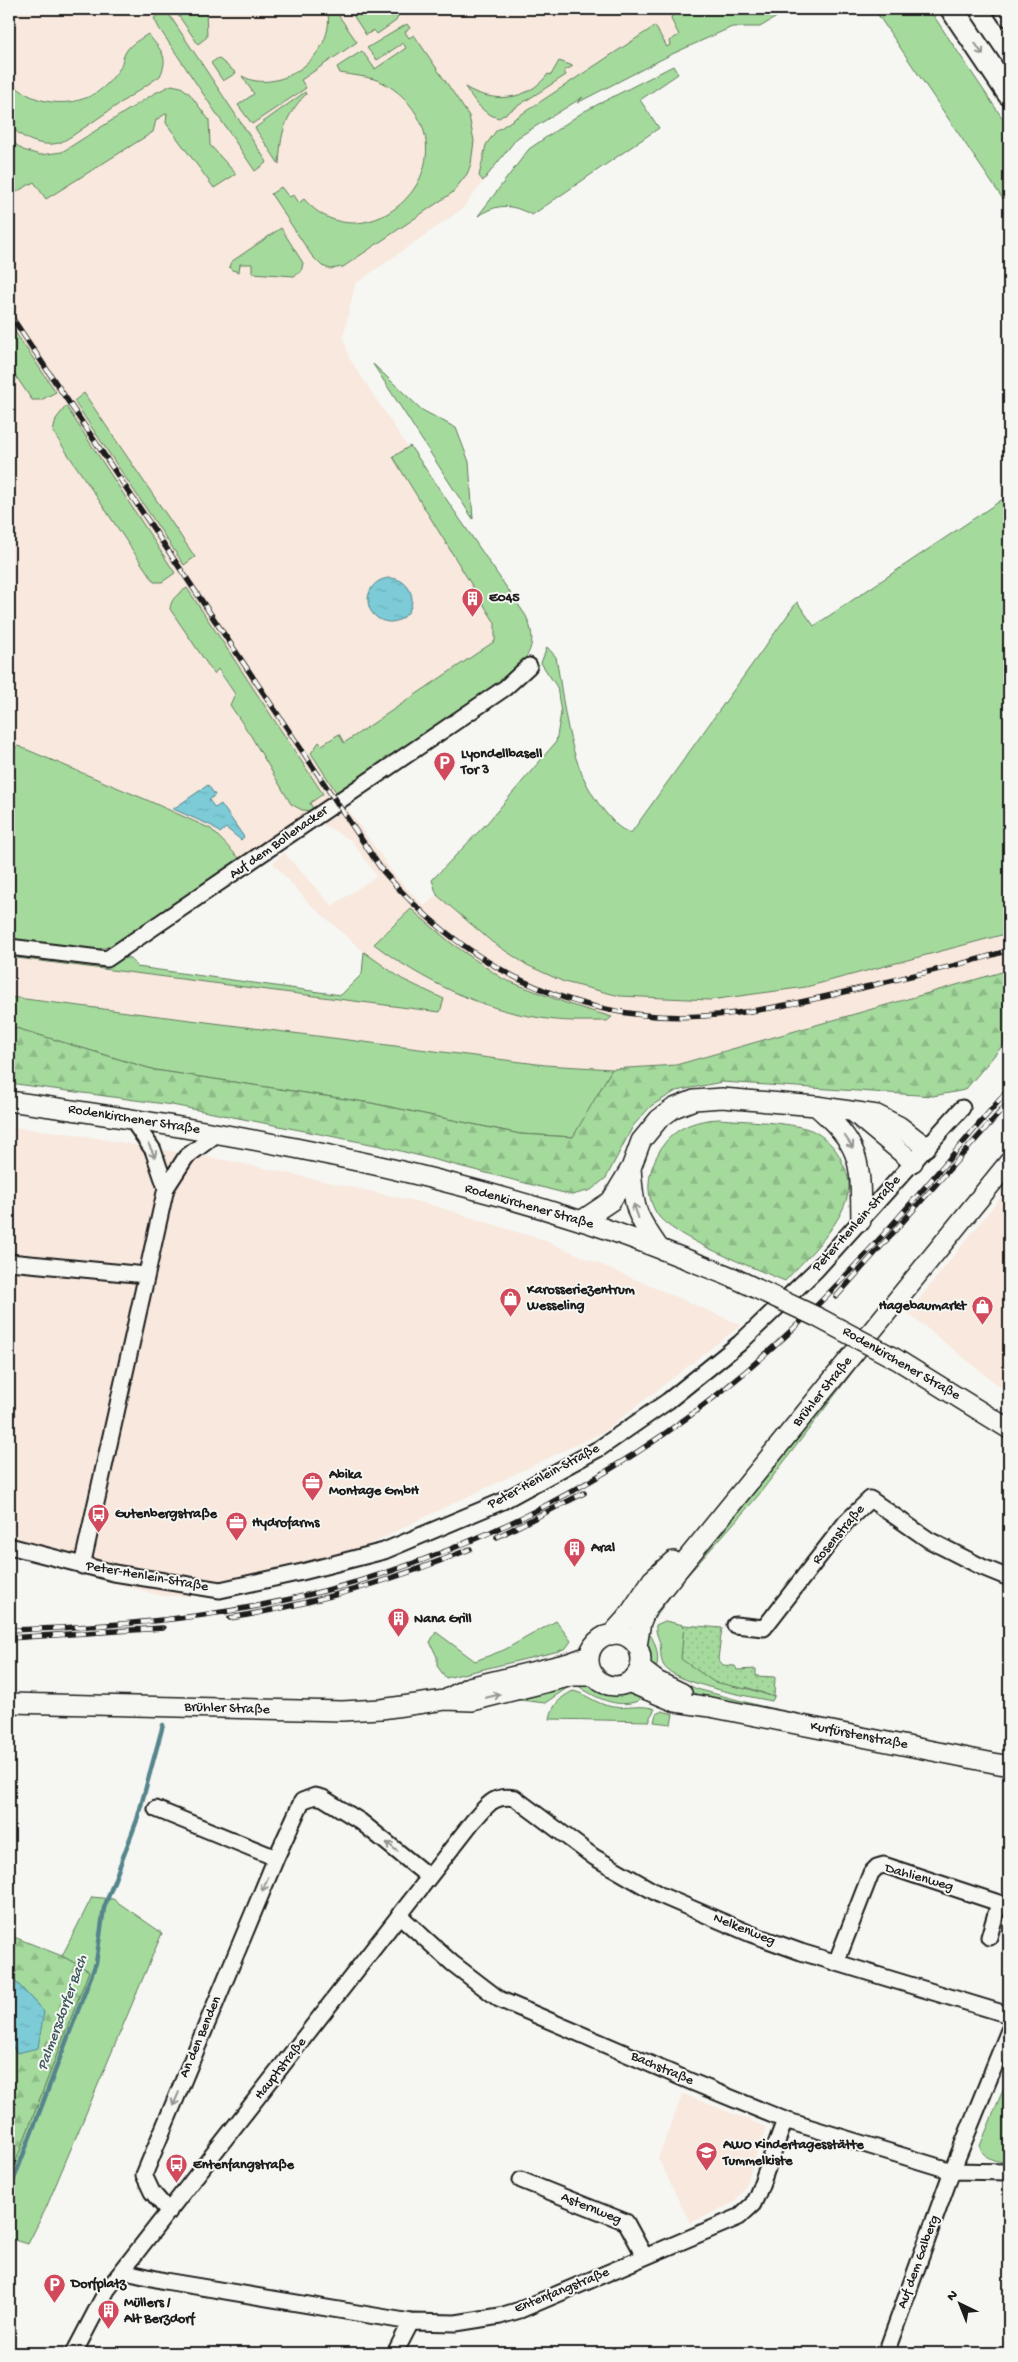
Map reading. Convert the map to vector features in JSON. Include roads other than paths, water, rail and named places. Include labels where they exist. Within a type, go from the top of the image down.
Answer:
[{"type":"highway","points":[[952,9],[1009,94]]},
{"type":"highway","points":[[1005,9],[1009,15]]},
{"type":"main road","points":[[582,1221],[611,1200],[631,1168],[641,1141],[659,1119],[674,1108],[694,1100],[722,1098],[816,1106],[877,1114],[900,1126],[926,1148]]},
{"type":"main road","name":"Rodenkirchener Straße","points":[[9,1101],[131,1118],[218,1133],[378,1165],[582,1221],[659,1248],[734,1278],[817,1317],[896,1359],[1009,1429]]},
{"type":"main road","points":[[816,1106],[837,1124],[854,1148],[860,1169],[861,1221]]},
{"type":"main road","points":[[853,1112],[914,1162]]},
{"type":"main road","name":"Brühler Straße","points":[[637,1646],[641,1622],[647,1608],[710,1528],[1009,1162]]},
{"type":"main road","points":[[631,1168],[634,1204],[640,1220],[659,1248]]},
{"type":"main road","name":"Brühler Straße","points":[[612,1634],[628,1616],[652,1580],[710,1528]]},
{"type":"main road","points":[[612,1634],[624,1636],[637,1646],[640,1656],[640,1668],[637,1674],[628,1682],[615,1686],[605,1684],[594,1676],[589,1663],[589,1656],[595,1643],[612,1634]]},
{"type":"main road","name":"Brühler Straße","points":[[445,1700],[469,1687],[570,1663],[589,1656]]},
{"type":"main road","name":"Kurfürstenstraße","points":[[640,1668],[657,1681],[710,1707]]},
{"type":"main road","name":"Brühler Straße","points":[[9,1702],[342,1711],[381,1709],[445,1700],[472,1701],[572,1676],[594,1676]]},
{"type":"main road","name":"Kurfürstenstraße","points":[[628,1682],[676,1702],[710,1707],[1009,1766]]},
{"type":"street","name":"Auf dem Bollenacker","points":[[9,947],[107,959],[505,688],[528,666]]},
{"type":"street","name":"Peter-Henlein-Straße","points":[[9,1546],[82,1566],[154,1581],[220,1590],[384,1551],[503,1501],[600,1448],[668,1401],[740,1343],[816,1270],[962,1108]]},
{"type":"street","points":[[131,1118],[153,1150],[166,1188]]},
{"type":"street","points":[[82,1566],[166,1188],[186,1157],[218,1133]]},
{"type":"street","points":[[9,1262],[146,1275]]},
{"type":"street","name":"Rosenstraße","points":[[735,1625],[764,1628],[846,1522],[870,1499],[929,1540],[982,1567],[1009,1578]]},
{"type":"street","name":"An den Benden","points":[[169,2212],[152,2192],[144,2175],[276,1858],[302,1801],[315,1796],[323,1798],[360,1821],[429,1878]]},
{"type":"street","name":"Hauptstraße","points":[[74,2353],[107,2290],[472,1821],[490,1803],[502,1796]]},
{"type":"street","name":"Nelkenweg","points":[[502,1796],[515,1798],[594,1856],[660,1895],[751,1934],[836,1963],[1009,2015]]},
{"type":"street","points":[[156,1809],[276,1858]]},
{"type":"street","name":"Dahlienweg","points":[[836,1963],[871,1873],[884,1865],[999,1903],[989,1937]]},
{"type":"street","name":"Bachstraße","points":[[399,1916],[452,1964],[499,1999],[785,2120],[952,2171],[1009,2172]]},
{"type":"street","points":[[952,2171],[1009,2030]]},
{"type":"street","name":"Entenfangstraße","points":[[122,2272],[165,2281],[411,2322],[456,2323],[500,2316],[520,2310],[739,2217],[753,2204],[785,2120]]},
{"type":"street","name":"Auf dem Galberg","points":[[886,2353],[952,2171]]},
{"type":"street","name":"Asternweg","points":[[521,2180],[626,2222],[645,2257]]},
{"type":"street","points":[[395,2353],[411,2322]]},
{"type":"water","points":[[390,578],[402,582],[408,588],[412,600],[408,612],[402,618],[390,622],[378,618],[372,612],[368,600],[372,588],[378,582]]},
{"type":"water","points":[[208,785],[215,795],[209,800],[215,808],[221,804],[244,837],[241,840],[226,828],[220,833],[212,826],[173,809]]},
{"type":"water","points":[[9,1978],[14,1980],[44,2012],[38,2048],[17,2053],[9,2041]]},
{"type":"waterway","name":"Palmersdorfer Bach","points":[[9,2192],[96,1963],[104,1908],[137,1820],[163,1725]]},
{"type":"railway","points":[[9,313],[382,870],[414,904],[449,934],[486,960],[525,982],[567,999],[610,1010],[656,1016],[703,1016],[766,1009],[808,1000],[957,965],[1009,950]]},
{"type":"railway","points":[[9,1630],[164,1620],[226,1612],[331,1589],[405,1566],[476,1539],[545,1506],[612,1468],[676,1426],[737,1379],[794,1328],[850,1271],[931,1181],[1009,1089]]},
{"type":"railway","points":[[836,1297],[1009,1102]]},
{"type":"railway","points":[[497,1537],[584,1493]]},
{"type":"railway","points":[[230,1618],[292,1606],[352,1590],[441,1561],[470,1549]]},
{"type":"railway","points":[[9,1638],[163,1628]]},
{"type":"place","name":"E045","points":[[473,617]]},
{"type":"place","name":"Lyondellbasell Tor 3","points":[[445,781]]},
{"type":"place","name":"Karosseriezentrum Wesseling","points":[[511,1317]]},
{"type":"place","name":"Hagebaumarkt","points":[[982,1325]]},
{"type":"place","name":"Abika Montage GmbH","points":[[313,1502]]},
{"type":"place","name":"Gutenbergstraße","points":[[99,1533]]},
{"type":"place","name":"Hydrofarms","points":[[236,1542]]},
{"type":"place","name":"Aral","points":[[575,1567]]},
{"type":"place","name":"Nana Grill","points":[[398,1638]]},
{"type":"place","name":"AWO Kindertagesstätte Tummelkiste","points":[[707,2172]]},
{"type":"place","name":"Entenfangstraße","points":[[177,2184]]},
{"type":"place","name":"Dorfplatz","points":[[55,2303]]},
{"type":"place","name":"Müllers / Alt Berzdorf","points":[[108,2330]]}]
